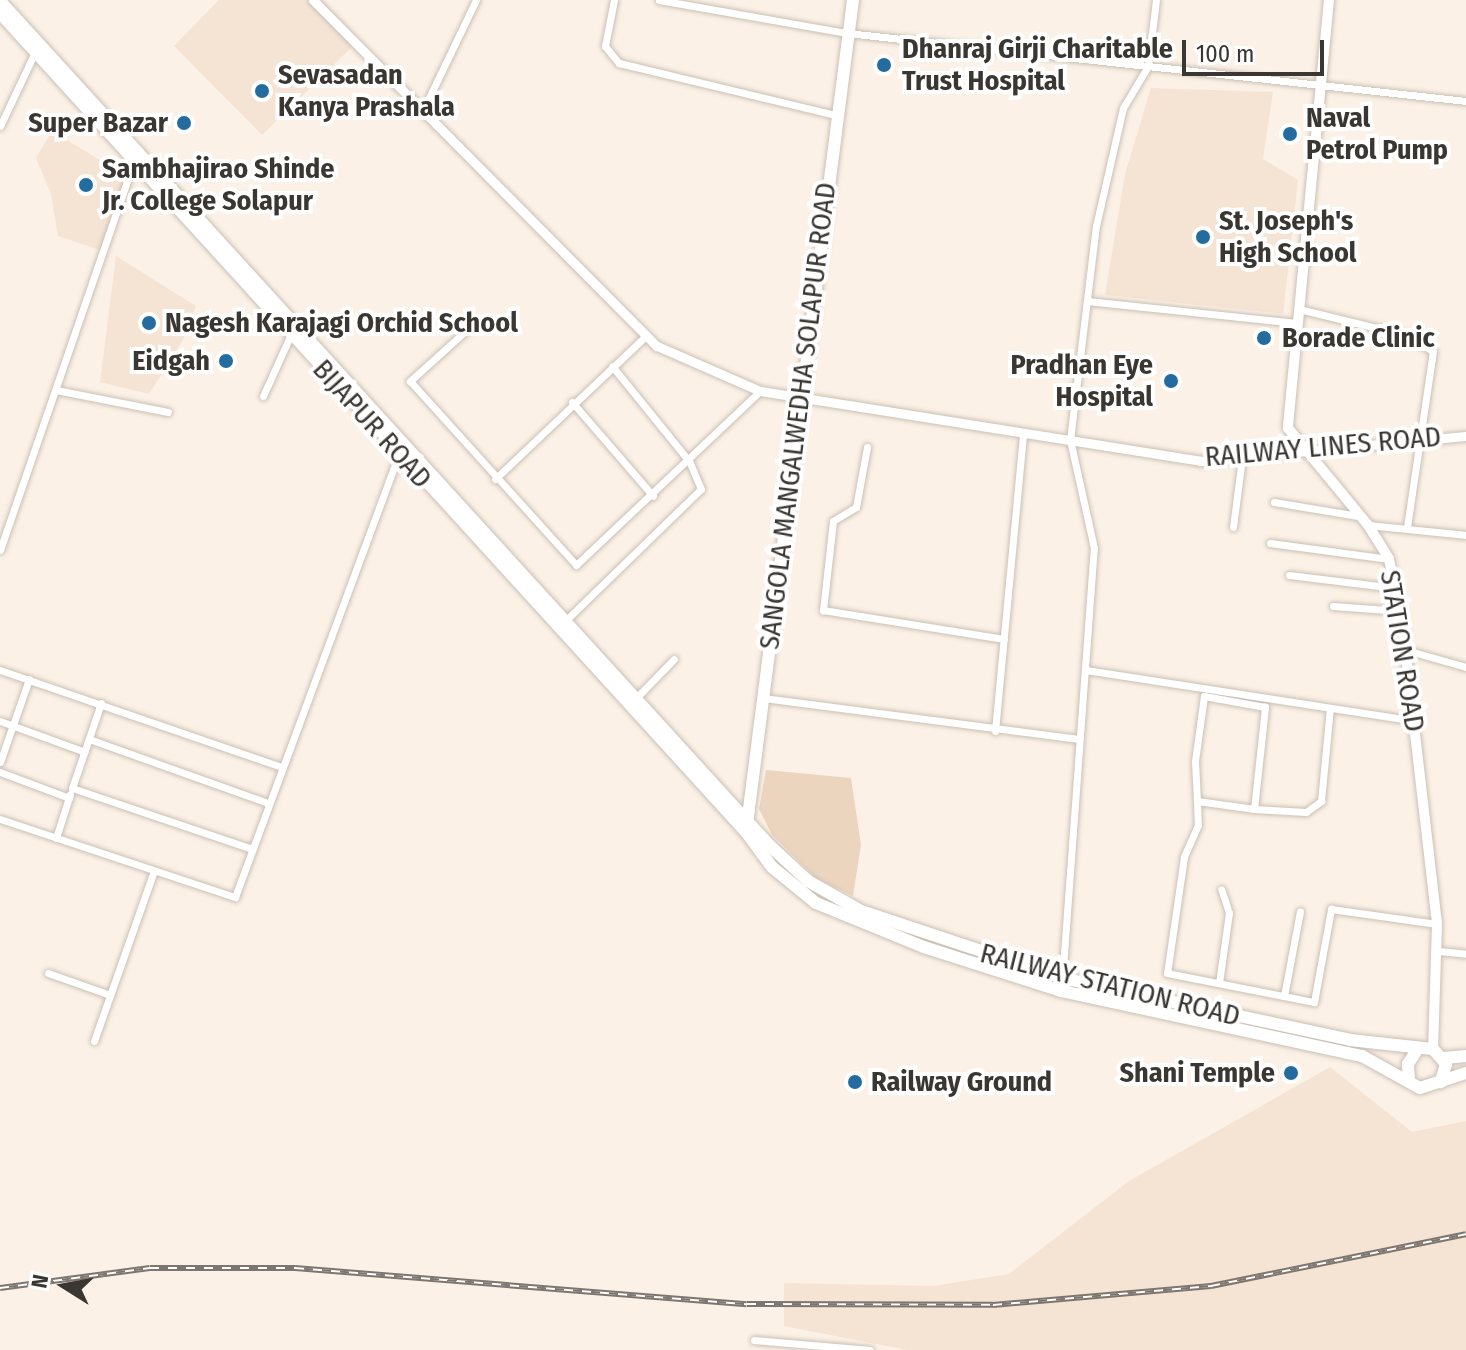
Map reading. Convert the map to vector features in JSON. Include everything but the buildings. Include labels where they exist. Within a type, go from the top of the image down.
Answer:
[{"type":"main road","name":"SANGOLA MANGALWEDHA SOLAPUR ROAD","points":[[746,832],[835,115],[853,0]]},
{"type":"main road","name":"STATION ROAD","points":[[1329,0],[1288,428],[1305,454],[1368,525],[1389,559],[1406,650],[1437,924],[1439,951],[1433,1049]]},
{"type":"main road","points":[[0,1],[37,47]]},
{"type":"main road","name":"BIJAPUR ROAD","points":[[0,13],[37,47],[138,156],[291,334],[399,454],[562,624],[746,832]]},
{"type":"main road","points":[[138,156],[562,624]]},
{"type":"main road","name":"RAILWAY STATION ROAD","points":[[562,624],[637,697],[748,817],[769,845],[835,899],[1061,985],[1417,1050]]},
{"type":"main road","name":"RAILWAY STATION ROAD","points":[[746,832],[772,867],[826,908],[1061,985],[1362,1056],[1409,1080]]},
{"type":"main road","points":[[1466,1056],[1444,1058],[1433,1049],[1417,1050],[1408,1064],[1409,1080],[1425,1088],[1466,1073]]},
{"type":"main road","points":[[1441,1082],[1444,1058]]},
{"type":"street","name":"RAILWAY LINES ROAD","points":[[313,0],[647,335],[668,351],[760,391],[1200,461],[1305,454],[1422,437],[1466,436]]},
{"type":"street","points":[[424,108],[476,0]]},
{"type":"street","points":[[614,0],[605,46],[619,63],[835,115]]},
{"type":"street","points":[[659,0],[847,33],[1466,101]]},
{"type":"street","points":[[1061,985],[1094,548],[1070,440],[1087,301],[1112,149],[1123,108],[1148,66],[1156,0]]},
{"type":"street","points":[[0,126],[37,47]]},
{"type":"street","points":[[0,550],[138,156]]},
{"type":"street","points":[[1087,301],[1297,323]]},
{"type":"street","points":[[1299,309],[1428,343],[1434,368],[1407,528]]},
{"type":"street","points":[[472,325],[410,381],[495,479],[576,565],[653,496],[760,391]]},
{"type":"street","points":[[263,396],[291,334]]},
{"type":"street","points":[[495,479],[572,402],[647,335]]},
{"type":"street","points":[[562,624],[701,489],[689,461],[612,366]]},
{"type":"street","points":[[56,390],[168,412]]},
{"type":"street","points":[[572,402],[653,496]]},
{"type":"street","points":[[995,731],[1023,433]]},
{"type":"street","points":[[867,447],[856,507],[833,521],[823,610],[1004,639]]},
{"type":"street","points":[[0,819],[235,897],[399,454]]},
{"type":"street","points":[[1233,527],[1242,458]]},
{"type":"street","points":[[1274,502],[1358,516]]},
{"type":"street","points":[[1368,525],[1466,535]]},
{"type":"street","points":[[1270,543],[1389,559]]},
{"type":"street","points":[[1289,575],[1395,588]]},
{"type":"street","points":[[1333,606],[1400,611]]},
{"type":"street","points":[[1406,650],[1466,667]]},
{"type":"street","points":[[637,697],[674,659]]},
{"type":"street","points":[[0,670],[281,767]]},
{"type":"street","points":[[1086,670],[1414,721]]},
{"type":"street","points":[[0,762],[29,679]]},
{"type":"street","points":[[1254,809],[1265,707],[1204,696],[1195,761],[1198,825],[1184,857],[1167,973],[1314,1002],[1331,909],[1437,924]]},
{"type":"street","points":[[763,698],[995,731],[1079,739]]},
{"type":"street","points":[[56,838],[101,703]]},
{"type":"street","points":[[1197,801],[1306,812],[1321,801],[1330,708]]},
{"type":"street","points":[[0,721],[85,752]]},
{"type":"street","points":[[89,739],[268,803]]},
{"type":"street","points":[[0,772],[69,798]]},
{"type":"street","points":[[72,788],[252,849]]},
{"type":"street","points":[[94,1041],[154,871]]},
{"type":"street","points":[[1219,983],[1229,913],[1221,889]]},
{"type":"street","points":[[1284,996],[1300,911]]},
{"type":"street","points":[[1439,951],[1466,954]]},
{"type":"street","points":[[48,973],[110,995]]},
{"type":"street","points":[[754,1340],[870,1350]]},
{"type":"shaded area","name":"Sevasadan Kanya Prashala","points":[[219,0],[311,0],[355,44],[262,135],[174,46]]},
{"type":"shaded area","name":"St. Joseph's High School","points":[[1151,88],[1273,92],[1263,159],[1298,180],[1283,314],[1105,295],[1125,174]]},
{"type":"shaded area","name":"Sambhajirao Shinde Jr. College Solapur","points":[[52,131],[128,177],[103,251],[58,236],[51,194],[36,158]]},
{"type":"shaded area","name":"Nagesh Karajagi Orchid School","points":[[116,256],[196,306],[183,340],[149,394],[100,382]]},
{"type":"shaded area","points":[[766,770],[851,778],[861,845],[853,896],[816,878],[772,835],[759,809]]},
{"type":"shaded area","points":[[1330,1067],[1412,1132],[1466,1121],[1466,1350],[907,1350],[784,1326],[784,1283],[933,1286],[1009,1274],[1129,1181]]},
{"type":"railway","points":[[0,1288],[150,1268],[295,1268],[747,1304],[993,1305],[1211,1286],[1466,1234]]},
{"type":"place","name":"Dhanraj Girji Charitable Trust Hospital","points":[[884,65]]},
{"type":"place","name":"Sevasadan Kanya Prashala","points":[[262,91]]},
{"type":"place","name":"Super Bazar","points":[[184,123]]},
{"type":"place","name":"Naval Petrol Pump","points":[[1290,134]]},
{"type":"place","name":"Sambhajirao Shinde Jr. College Solapur","points":[[86,185]]},
{"type":"place","name":"St. Joseph's High School","points":[[1203,237]]},
{"type":"place","name":"Nagesh Karajagi Orchid School","points":[[149,323]]},
{"type":"place","name":"Borade Clinic","points":[[1264,338]]},
{"type":"place","name":"Eidgah","points":[[226,361]]},
{"type":"place","name":"Pradhan Eye Hospital","points":[[1171,381]]},
{"type":"place","name":"Shani Temple","points":[[1291,1073]]},
{"type":"place","name":"Railway Ground","points":[[855,1082]]}]
